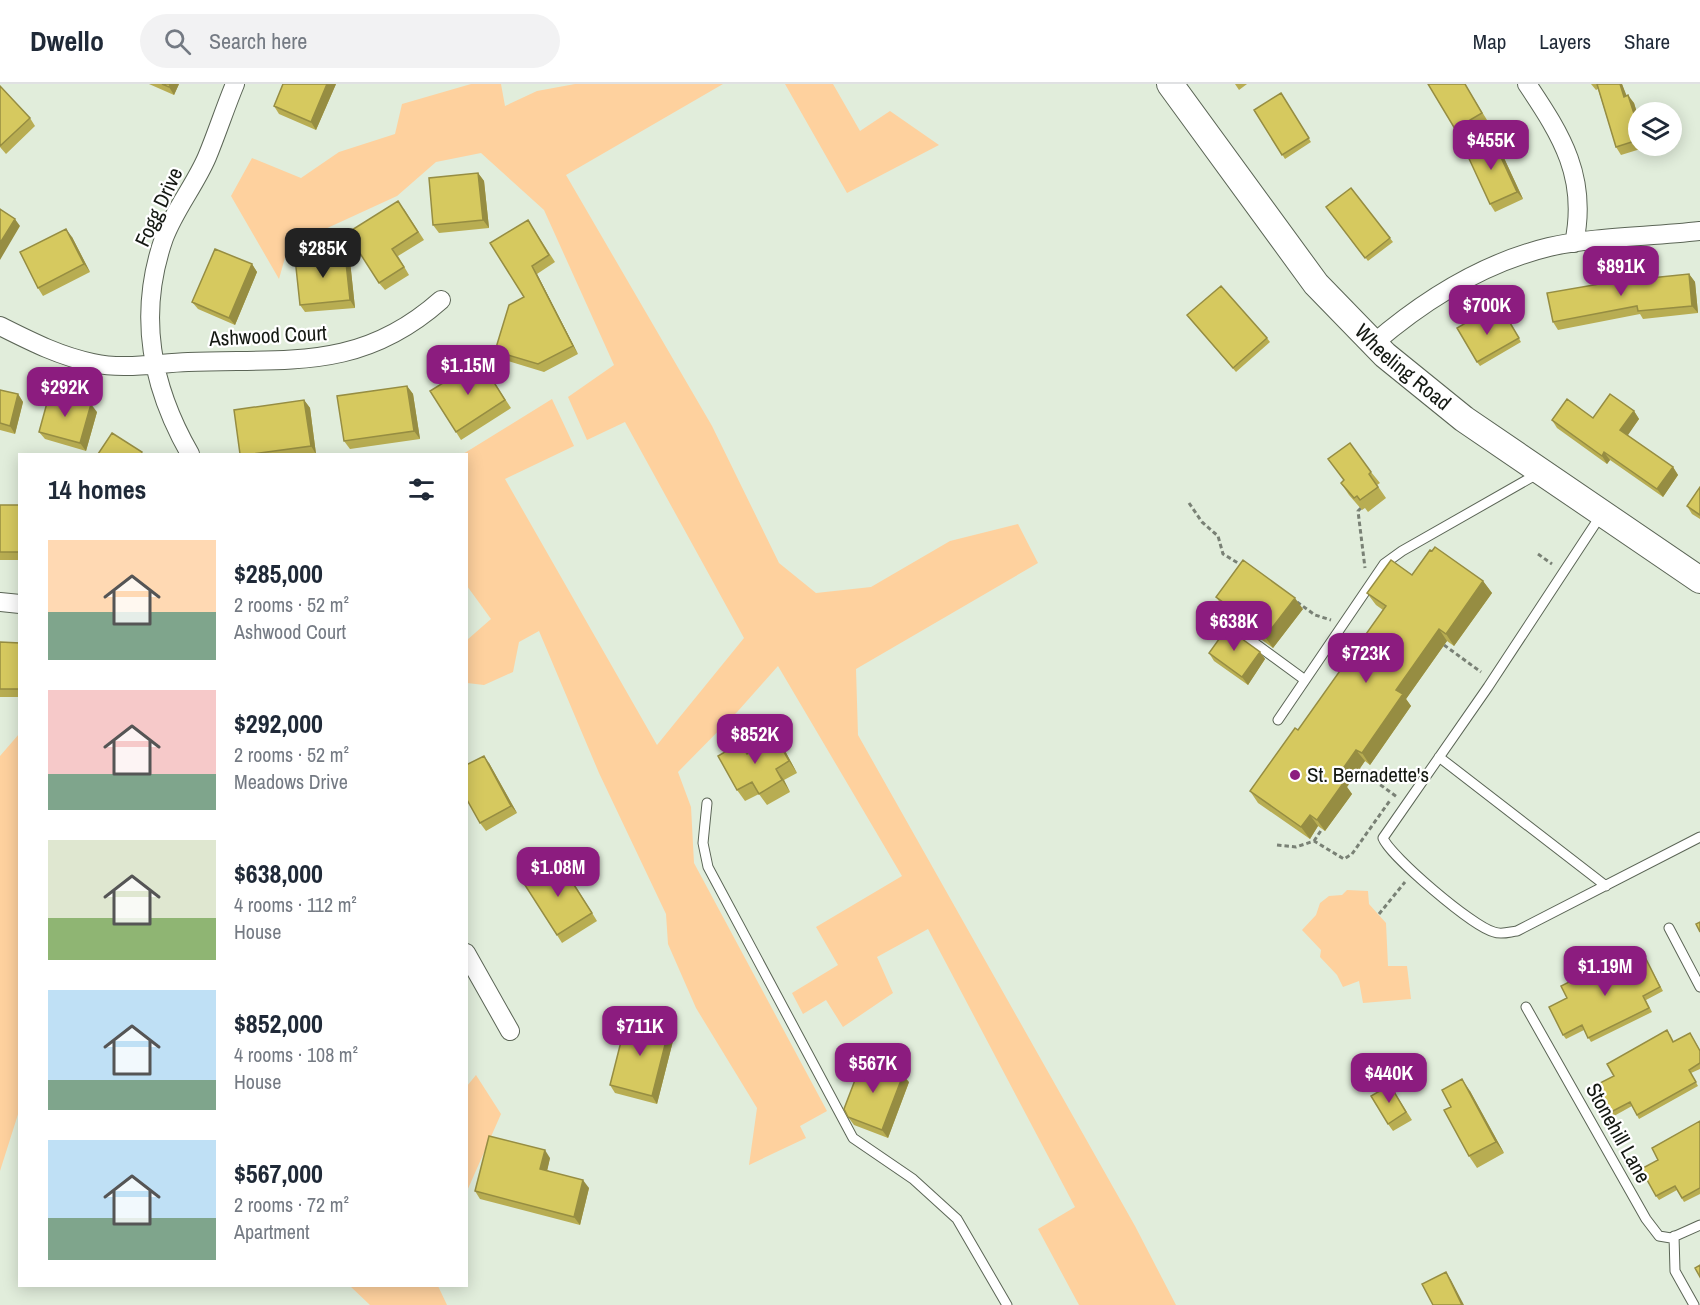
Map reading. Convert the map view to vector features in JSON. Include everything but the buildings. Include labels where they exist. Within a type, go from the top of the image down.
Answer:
[{"type":"street","name":"Fogg Drive","points":[[189,453],[173,423],[154,364],[149,315],[157,264],[173,219],[207,157],[235,84]]},
{"type":"street","name":"Wheeling Road","points":[[1170,84],[1316,284],[1373,344],[1437,400],[1700,580]]},
{"type":"street","points":[[1527,84],[1563,141],[1573,167],[1579,194],[1579,221],[1574,243]]},
{"type":"street","points":[[1373,344],[1415,310],[1457,284],[1502,263],[1548,247],[1700,231]]},
{"type":"street","name":"Ashwood Court","points":[[0,326],[69,357],[122,366],[267,362],[346,353],[397,334],[441,300]]},
{"type":"street","points":[[0,602],[18,604]]},
{"type":"street","points":[[468,956],[510,1030]]},
{"type":"lane","points":[[1278,720],[1344,625],[1372,579],[1395,556],[1541,472]]},
{"type":"lane","points":[[1602,513],[1492,680],[1383,838],[1389,848],[1463,914],[1494,933],[1517,931],[1700,837]]},
{"type":"lane","points":[[1223,620],[1305,680]]},
{"type":"lane","points":[[1438,757],[1606,886]]},
{"type":"lane","points":[[707,803],[703,843],[708,867],[854,1138],[913,1179],[957,1219],[1007,1305]]},
{"type":"lane","points":[[1669,928],[1700,987]]},
{"type":"lane","name":"Stonehill Lane","points":[[1526,1007],[1646,1219],[1659,1236],[1674,1236]]},
{"type":"lane","points":[[1694,1305],[1675,1271],[1674,1236],[1700,1225]]},
{"type":"path","points":[[1189,503],[1202,522],[1218,536],[1223,554],[1248,571]]},
{"type":"path","points":[[1361,508],[1358,511],[1365,570],[1372,579]]},
{"type":"path","points":[[1538,554],[1563,572]]},
{"type":"path","points":[[1289,596],[1316,615],[1344,625]]},
{"type":"path","points":[[1444,645],[1492,680]]},
{"type":"path","points":[[1474,681],[1480,671]]},
{"type":"path","points":[[1350,762],[1406,803]]},
{"type":"path","points":[[1314,841],[1339,858],[1347,858],[1401,785]]},
{"type":"path","points":[[1277,845],[1296,847],[1314,841],[1322,829]]},
{"type":"path","points":[[1379,914],[1414,871]]},
{"type":"shaded area","points":[[471,84],[501,84],[505,106],[537,91],[575,84],[723,84],[566,175],[712,426],[779,563],[816,593],[871,587],[950,541],[1018,524],[1038,563],[856,669],[858,735],[1135,1226],[1176,1305],[1079,1305],[1038,1229],[1075,1207],[928,929],[877,957],[893,993],[843,1027],[826,1000],[803,1014],[792,993],[838,965],[816,927],[902,876],[778,666],[678,772],[691,807],[694,863],[827,1111],[800,1126],[806,1138],[749,1165],[757,1108],[696,1008],[668,944],[666,914],[599,773],[539,631],[519,642],[513,672],[484,685],[468,683],[468,639],[491,619],[468,587],[468,453],[465,453],[552,399],[574,446],[505,479],[657,745],[744,638],[625,422],[587,440],[568,397],[614,365],[544,210],[481,153],[436,162],[397,196],[323,230],[290,240],[279,279],[231,196],[252,158],[301,178],[339,152],[395,134],[402,104]]},
{"type":"shaded area","points":[[785,84],[833,84],[860,131],[890,111],[939,145],[847,193]]},
{"type":"shaded area","points":[[18,735],[18,1114],[0,1171],[0,756]]},
{"type":"shaded area","points":[[1347,890],[1368,891],[1369,904],[1386,923],[1388,966],[1407,966],[1411,999],[1363,1003],[1359,981],[1343,987],[1337,975],[1320,957],[1321,950],[1302,930],[1316,915],[1320,903],[1329,896],[1342,895]]},
{"type":"shaded area","points":[[476,1075],[501,1114],[468,1189],[468,1085]]},
{"type":"shaded area","points":[[351,1287],[438,1287],[447,1305],[370,1305]]},
{"type":"place","name":"St. Bernadette's","points":[[1295,775]]}]
